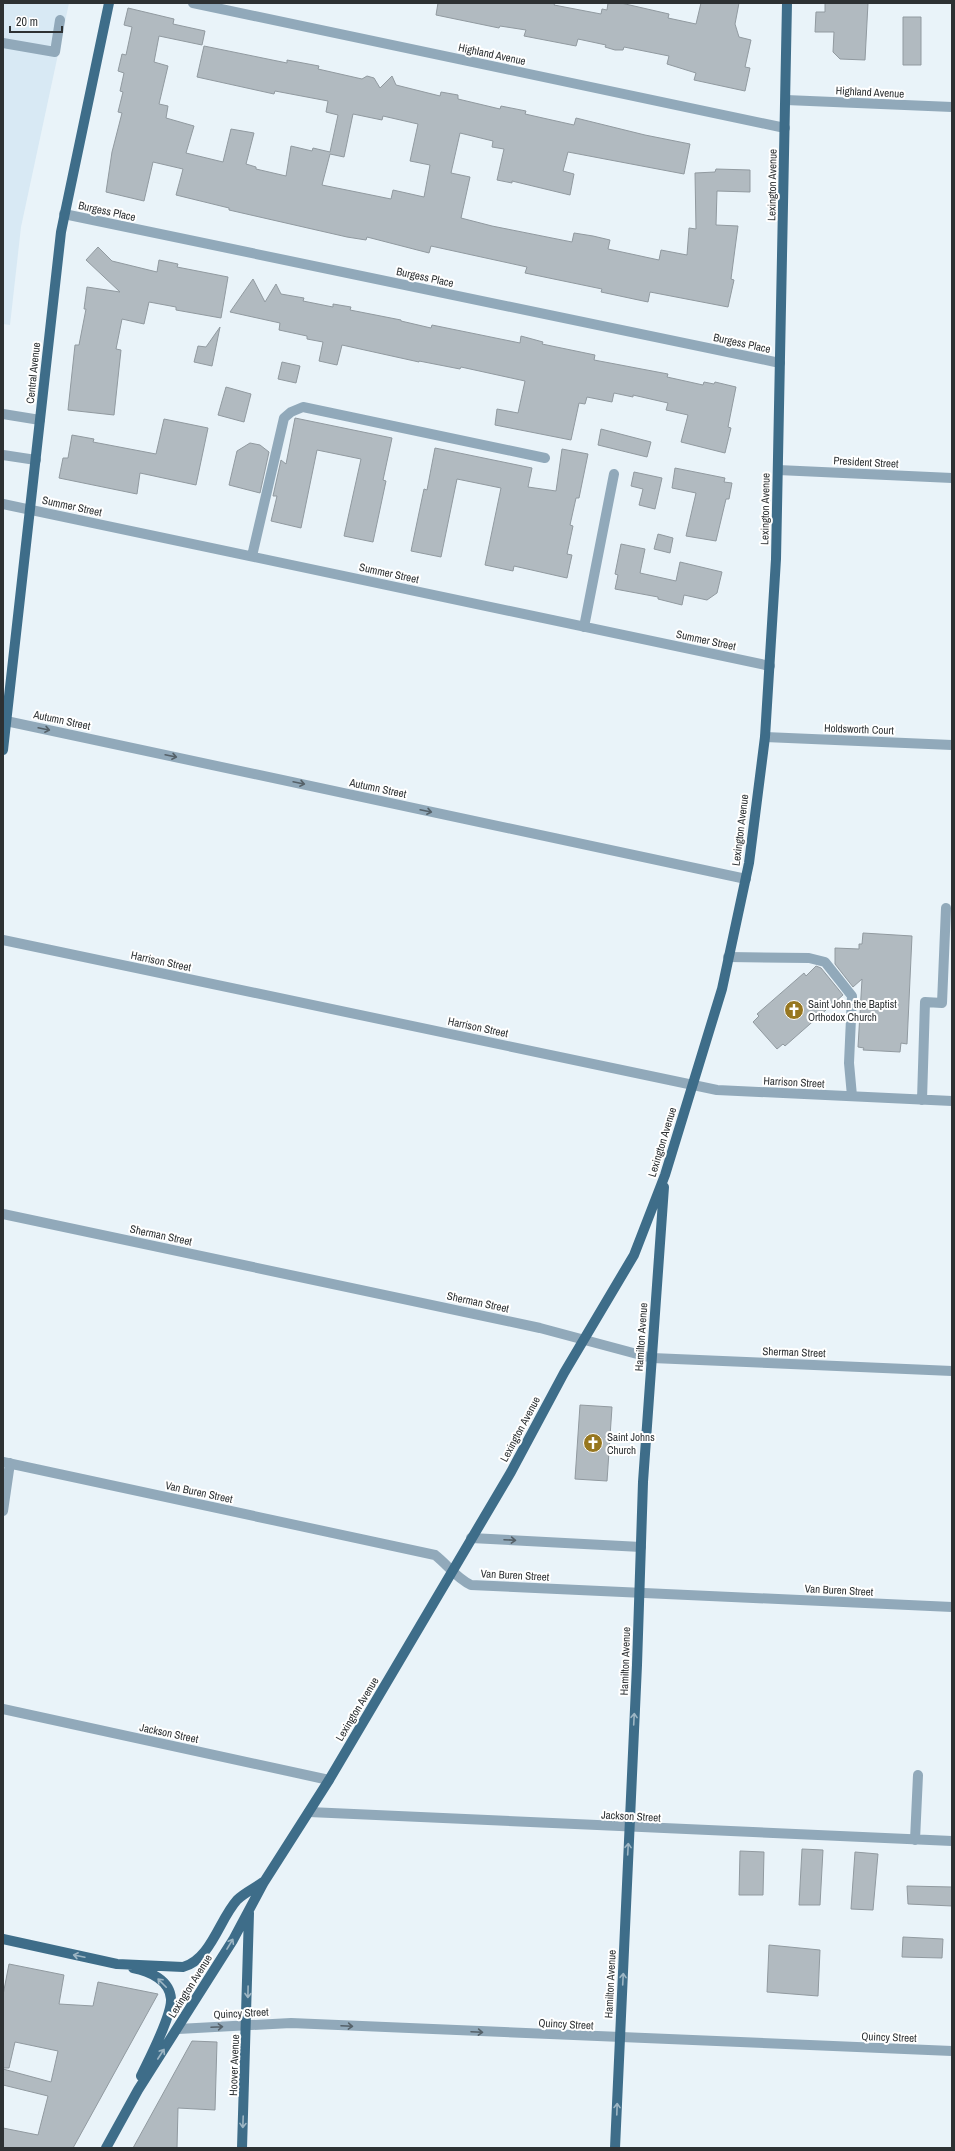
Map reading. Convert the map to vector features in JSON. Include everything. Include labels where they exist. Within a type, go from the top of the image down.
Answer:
[{"type":"main road","name":"Central Avenue","points":[[3,750],[36,460],[55,274],[64,214],[109,3]]},
{"type":"main road","name":"Lexington Avenue","points":[[106,2148],[138,2090],[178,2028],[249,1911],[264,1882],[329,1780],[511,1472],[634,1255],[665,1175],[722,989],[746,879],[765,737],[776,559],[787,3]]},
{"type":"main road","name":"Hamilton Avenue","points":[[615,2148],[643,1482],[665,1175]]},
{"type":"main road","points":[[118,1964],[183,1967],[192,1964],[201,1954],[237,1900],[264,1882]]},
{"type":"main road","name":"Hoover Avenue","points":[[242,2148],[247,2025],[249,1911]]},
{"type":"main road","points":[[3,1940],[138,1969],[161,1980],[166,1986],[171,1999],[170,2006],[159,2035],[121,2121]]},
{"type":"street","name":"Highland Avenue","points":[[193,3],[785,128]]},
{"type":"street","points":[[3,43],[55,52],[60,20]]},
{"type":"street","name":"Highland Avenue","points":[[786,100],[952,107]]},
{"type":"street","name":"Burgess Place","points":[[64,214],[780,363]]},
{"type":"street","points":[[252,556],[284,418],[291,412],[303,407],[544,458]]},
{"type":"street","points":[[3,414],[40,420]]},
{"type":"street","points":[[3,454],[36,460]]},
{"type":"street","name":"President Street","points":[[778,470],[952,478]]},
{"type":"street","points":[[584,627],[614,474]]},
{"type":"street","name":"Summer Street","points":[[3,504],[770,666]]},
{"type":"street","name":"Autumn Street","points":[[6,721],[746,879]]},
{"type":"street","name":"Holdsworth Court","points":[[765,737],[952,745]]},
{"type":"street","points":[[922,1100],[925,1002],[942,1003],[946,908]]},
{"type":"street","name":"Harrison Street","points":[[3,940],[717,1090],[952,1101]]},
{"type":"street","points":[[728,957],[759,959],[809,958],[826,962],[852,996],[849,1063],[852,1096]]},
{"type":"street","name":"Sherman Street","points":[[3,1214],[540,1328],[652,1358],[952,1371]]},
{"type":"street","points":[[3,1511],[6,1462]]},
{"type":"street","name":"Van Buren Street","points":[[6,1462],[433,1554],[446,1564],[460,1580],[471,1585],[952,1607]]},
{"type":"street","points":[[471,1538],[641,1547]]},
{"type":"street","name":"Jackson Street","points":[[3,1709],[329,1780]]},
{"type":"street","points":[[915,1840],[918,1775]]},
{"type":"street","name":"Jackson Street","points":[[309,1812],[629,1828],[952,1841]]},
{"type":"street","name":"Quincy Street","points":[[178,2028],[291,2023],[952,2051]]},
{"type":"shaded area","points":[[3,3],[69,3],[21,227],[10,325],[3,324]]},
{"type":"building","points":[[438,3],[555,3],[554,5],[601,14],[602,9],[607,10],[608,3],[621,3],[669,14],[668,18],[696,24],[701,3],[739,3],[735,24],[739,37],[751,40],[745,67],[750,68],[745,91],[694,80],[696,73],[667,64],[669,56],[624,47],[623,50],[615,50],[605,47],[606,45],[578,39],[576,46],[524,36],[526,30],[500,26],[499,28],[436,15]]},
{"type":"building","points":[[825,3],[868,3],[865,60],[840,59],[833,52],[834,32],[815,32],[816,12],[825,12]]},
{"type":"building","points":[[128,8],[174,19],[173,24],[205,31],[202,45],[159,36],[154,62],[168,66],[159,104],[168,106],[166,118],[194,126],[186,153],[223,162],[231,129],[254,133],[246,164],[256,167],[256,169],[286,176],[291,146],[312,151],[313,148],[330,152],[338,115],[326,112],[328,101],[275,91],[274,94],[197,77],[204,46],[287,63],[287,60],[319,66],[318,69],[362,79],[367,76],[374,78],[380,88],[392,76],[396,85],[440,96],[441,92],[458,95],[458,99],[500,109],[501,106],[526,111],[525,114],[574,125],[576,118],[645,135],[690,144],[684,174],[568,152],[563,171],[574,174],[570,195],[512,181],[512,183],[497,180],[504,149],[492,147],[493,141],[460,133],[451,173],[470,177],[461,218],[492,226],[572,242],[574,233],[593,236],[610,240],[608,249],[659,260],[661,250],[687,255],[689,228],[696,229],[695,173],[715,172],[716,169],[750,170],[750,192],[717,191],[716,225],[738,226],[731,279],[734,280],[728,307],[650,292],[648,302],[601,292],[602,289],[525,273],[527,267],[431,246],[429,253],[367,237],[366,240],[347,237],[229,210],[229,208],[176,195],[183,169],[153,162],[144,201],[106,192],[112,152],[122,113],[118,112],[123,92],[120,91],[124,73],[118,71],[122,54],[126,55],[132,27],[124,25]],"holes":[[[353,114],[382,120],[383,116],[418,124],[410,161],[430,165],[424,197],[393,190],[391,199],[322,185],[330,154],[344,157]]]},
{"type":"building","points":[[903,17],[921,17],[921,65],[903,65]]},
{"type":"building","points":[[98,247],[112,261],[157,272],[159,260],[178,264],[177,267],[228,277],[221,318],[176,310],[176,307],[149,302],[144,324],[122,319],[116,349],[121,350],[114,415],[68,410],[75,345],[79,345],[86,309],[84,309],[87,287],[120,292],[86,260]]},
{"type":"building","points":[[253,279],[265,302],[276,284],[281,294],[304,298],[303,301],[333,307],[333,304],[351,307],[350,310],[401,320],[431,328],[432,325],[520,343],[521,336],[543,342],[542,344],[595,355],[594,360],[668,374],[667,377],[703,385],[704,382],[714,384],[715,382],[736,387],[728,427],[731,428],[725,453],[681,442],[688,415],[666,410],[668,403],[633,395],[633,397],[614,393],[612,402],[587,397],[585,404],[579,403],[571,440],[495,425],[497,409],[518,413],[525,381],[461,367],[460,369],[419,362],[342,345],[337,365],[319,361],[323,342],[307,339],[307,336],[279,330],[280,323],[230,312]]},
{"type":"building","points":[[220,327],[212,366],[194,362],[198,346],[206,347]]},
{"type":"building","points":[[282,362],[300,366],[296,383],[278,379]]},
{"type":"building","points":[[226,387],[251,394],[244,422],[218,415]]},
{"type":"building","points":[[295,418],[392,438],[383,480],[386,481],[373,542],[344,536],[361,459],[317,450],[301,528],[271,521],[277,496],[273,496],[281,460],[286,464]]},
{"type":"building","points":[[164,419],[208,428],[196,485],[140,473],[137,494],[59,478],[63,458],[68,458],[72,435],[94,439],[93,442],[156,454]]},
{"type":"building","points":[[601,429],[651,442],[647,457],[598,445]]},
{"type":"building","points":[[250,443],[260,445],[269,452],[260,493],[229,485],[237,451]]},
{"type":"building","points":[[435,448],[532,468],[528,487],[556,491],[562,449],[588,454],[579,498],[576,498],[570,525],[573,526],[567,554],[572,555],[567,578],[514,566],[513,571],[485,565],[501,488],[457,479],[441,557],[411,551],[424,489],[427,490]]},
{"type":"building","points":[[675,468],[725,478],[724,482],[732,483],[729,499],[726,499],[716,541],[686,536],[696,493],[672,488]]},
{"type":"building","points":[[634,472],[662,478],[655,509],[639,505],[643,489],[631,486]]},
{"type":"building","points":[[658,534],[673,538],[670,553],[654,549]]},
{"type":"building","points":[[621,544],[645,549],[640,573],[676,581],[680,562],[722,572],[717,593],[707,600],[684,595],[682,605],[658,599],[658,597],[615,589],[618,575],[615,574]]},
{"type":"building","points":[[863,933],[912,936],[907,1044],[901,1043],[900,1052],[863,1050],[864,1048],[858,1047],[862,979],[853,987],[835,964],[835,948],[859,949],[859,944],[862,944]]},
{"type":"building","name":"Saint John the Baptist Orthodox Church","points":[[816,966],[821,968],[843,995],[785,1046],[783,1044],[777,1049],[753,1022],[759,1016],[757,1014],[804,973],[806,976]]},
{"type":"building","name":"Saint Johns Church","points":[[580,1405],[612,1407],[607,1481],[575,1479]]},
{"type":"building","points":[[802,1849],[823,1850],[820,1905],[799,1905]]},
{"type":"building","points":[[740,1851],[764,1852],[763,1895],[739,1895]]},
{"type":"building","points":[[855,1852],[878,1854],[873,1910],[851,1909]]},
{"type":"building","points":[[907,1886],[952,1887],[952,1906],[908,1904]]},
{"type":"building","points":[[903,1937],[943,1939],[942,1958],[902,1957]]},
{"type":"building","points":[[769,1945],[820,1950],[818,1996],[767,1992]]},
{"type":"building","points":[[9,1964],[64,1975],[59,2004],[93,2006],[98,1982],[158,1994],[73,2148],[3,2148],[3,2128],[38,2135],[48,2096],[3,2085],[3,2069],[51,2082],[58,2051],[15,2042],[9,2068],[3,2068],[3,1995]]},
{"type":"building","points":[[192,2041],[217,2042],[215,2110],[178,2108],[177,2148],[133,2148]]},
{"type":"place","name":"Saint John the Baptist Orthodox Church","points":[[794,1010]]},
{"type":"place","name":"Saint Johns Church","points":[[593,1443]]}]
